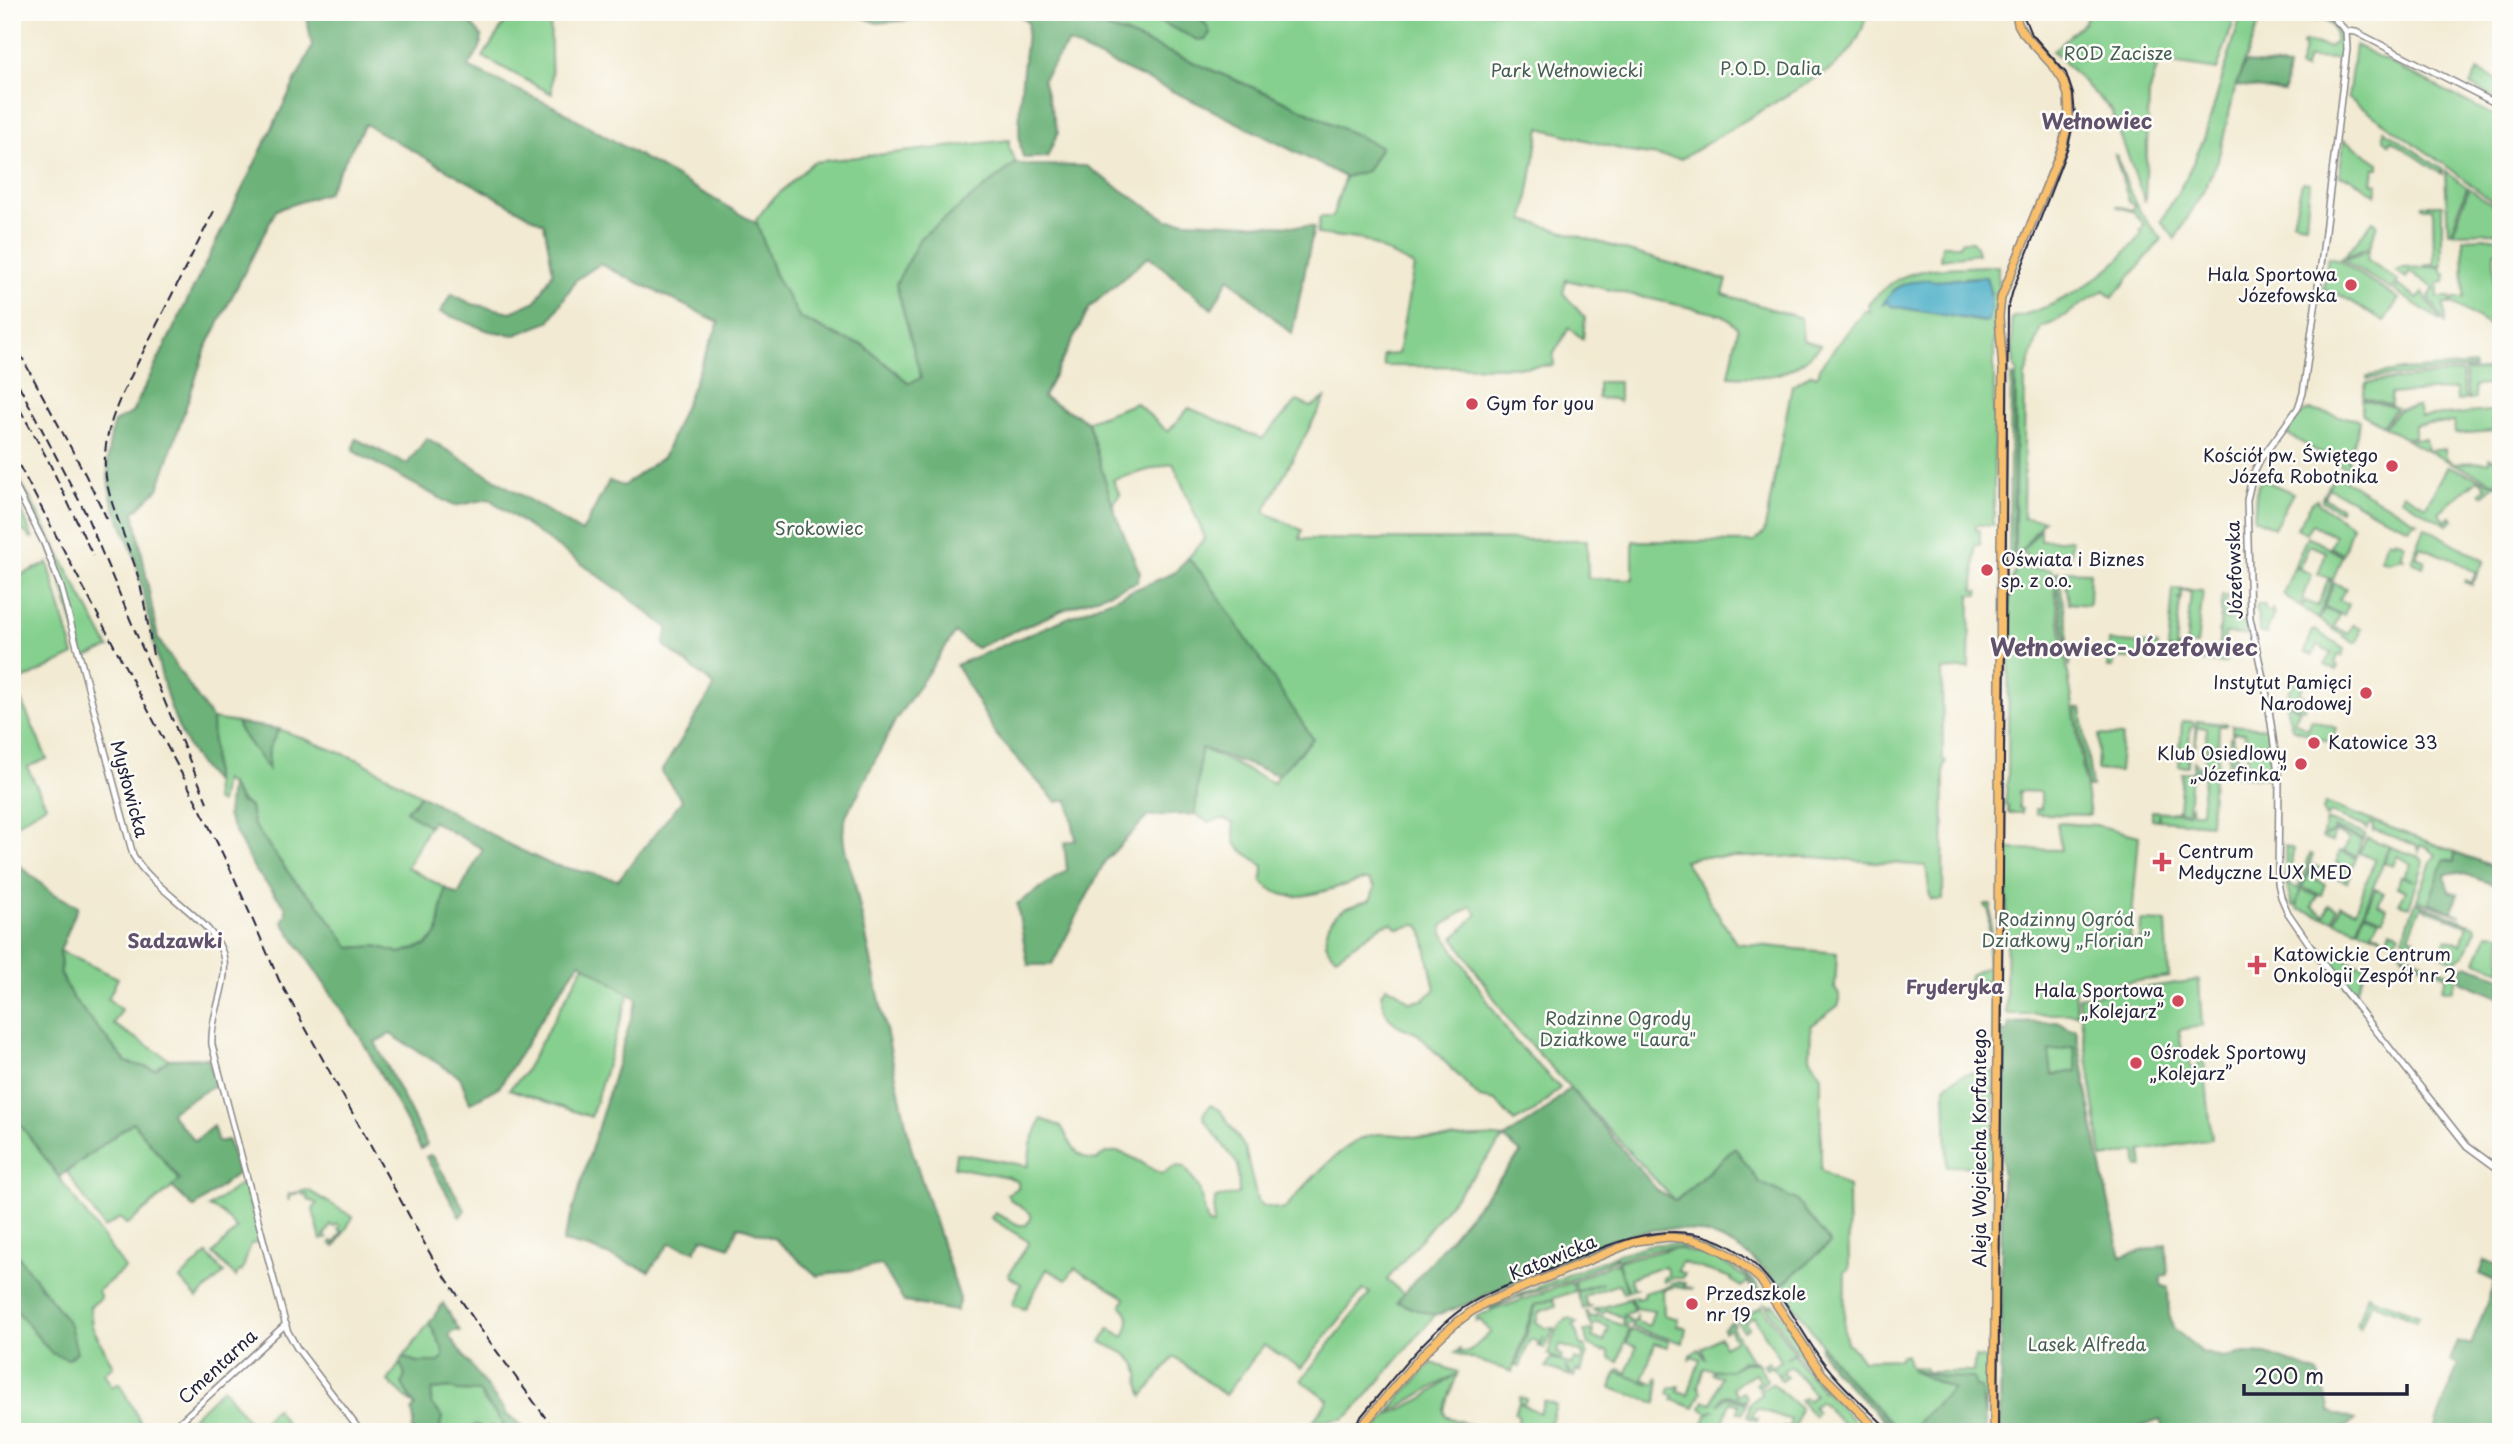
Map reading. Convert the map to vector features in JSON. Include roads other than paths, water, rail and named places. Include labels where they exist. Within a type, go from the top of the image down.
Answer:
[{"type":"main road","name":"Aleja Wojciecha Korfantego","points":[[1994,1432],[2003,432],[2000,306],[2062,148],[2069,111],[2068,95],[2059,73],[2023,33],[2016,12]]},
{"type":"main road","name":"Katowicka","points":[[1357,1432],[1440,1336],[1470,1311],[1636,1241],[1660,1237],[1692,1239],[1723,1251],[1746,1266],[1760,1279],[1822,1374],[1879,1432]]},
{"type":"street","points":[[2328,12],[2346,31],[2356,32],[2501,106]]},
{"type":"street","name":"Józefowska","points":[[2346,31],[2347,52],[2304,393],[2298,408],[2260,460],[2253,474],[2247,500],[2250,618],[2265,685],[2279,779],[2279,884],[2281,897],[2291,919],[2320,961],[2467,1146],[2501,1171]]},
{"type":"street","name":"Mysłowicka","points":[[12,480],[42,537],[61,587],[133,855],[156,885],[210,931],[222,950],[223,975],[212,1031],[212,1045],[286,1324],[292,1341],[361,1432]]},
{"type":"street","name":"Cmentarna","points":[[169,1432],[286,1324]]},
{"type":"water","points":[[1986,277],[1991,305],[1987,322],[1891,306],[1888,302],[1883,304],[1898,287],[1913,281]]},
{"type":"tram line","points":[[1998,1432],[2008,309],[2068,147],[2075,115],[2073,94],[2066,73],[2030,32],[2022,12]]},
{"type":"tram line","points":[[1348,1432],[1426,1341],[1455,1314],[1476,1300],[1621,1241],[1671,1232],[1696,1234],[1721,1242],[1746,1257],[1778,1292],[1829,1369],[1891,1432]]},
{"type":"railway","points":[[153,655],[138,577],[106,480],[107,441],[112,418],[123,392],[214,211]]},
{"type":"railway","points":[[12,322],[14,328]]},
{"type":"railway","points":[[12,339],[107,519]]},
{"type":"railway","points":[[12,372],[85,512],[207,802]]},
{"type":"railway","points":[[12,395],[48,460],[93,556]]},
{"type":"railway","points":[[12,452],[206,820],[279,980],[432,1257],[479,1327],[556,1432]]},
{"type":"place","name":"Hala Sportowa Józefowska","points":[[2351,285]]},
{"type":"place","name":"Gym for you","points":[[1472,404]]},
{"type":"place","name":"Kościół pw. Świętego Józefa Robotnika","points":[[2392,466]]},
{"type":"place","name":"Oświata i Biznes sp. z o.o.","points":[[1987,570]]},
{"type":"place","name":"Instytut Pamięci Narodowej","points":[[2366,693]]},
{"type":"place","name":"Katowice 33","points":[[2314,743]]},
{"type":"place","name":"Klub Osiedlowy „Józefinka”","points":[[2301,764]]},
{"type":"place","name":"Centrum Medyczne LUX MED","points":[[2162,862]]},
{"type":"place","name":"Katowickie Centrum Onkologii Zespół nr 2","points":[[2257,965]]},
{"type":"place","name":"Hala Sportowa „Kolejarz”","points":[[2178,1001]]},
{"type":"place","name":"Ośrodek Sportowy „Kolejarz”","points":[[2136,1063]]},
{"type":"place","name":"Przedszkole nr 19","points":[[1692,1304]]},
{"type":"district","name":"Wełnowiec","points":[[2097,122]]},
{"type":"district","name":"Wełnowiec-Józefowiec","points":[[2124,648]]},
{"type":"district","name":"Sadzawki","points":[[175,941]]},
{"type":"district","name":"Fryderyka","points":[[1955,987]]},
{"type":"park label","name":"ROD Zacisze","points":[[2118,54]]},
{"type":"park label","name":"P.O.D. Dalia","points":[[1771,69]]},
{"type":"park label","name":"Park Wełnowiecki","points":[[1567,71]]},
{"type":"park label","name":"Srokowiec","points":[[819,529]]},
{"type":"park label","name":"Rodzinny Ogród Działkowy „Florian”","points":[[2066,930]]},
{"type":"park label","name":"Rodzinne Ogrody Działkowe \"Laura\"","points":[[1618,1029]]},
{"type":"park label","name":"Lasek Alfreda","points":[[2087,1345]]}]
